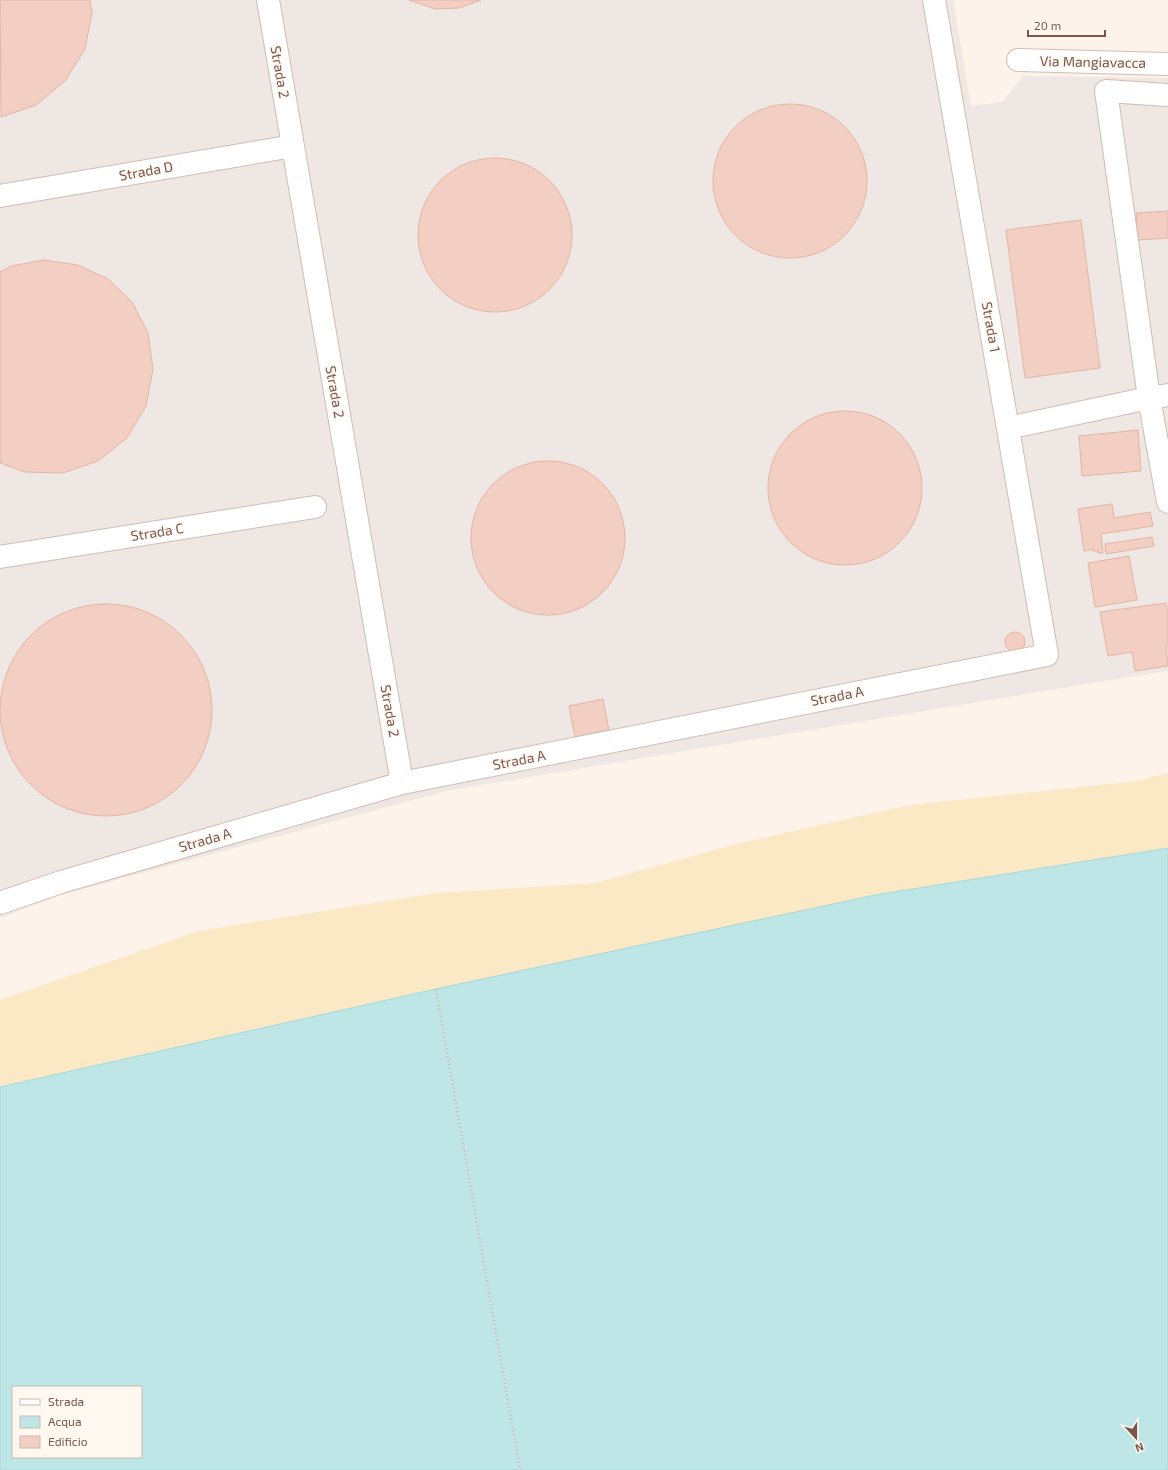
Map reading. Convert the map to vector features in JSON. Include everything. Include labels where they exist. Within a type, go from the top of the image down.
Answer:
[{"type":"street","name":"Strada 2","points":[[268,0],[402,783]]},
{"type":"street","name":"Strada 1","points":[[934,0],[1047,655]]},
{"type":"street","name":"Via Mangiavacca","points":[[1018,60],[1168,64]]},
{"type":"street","points":[[1168,95],[1106,92],[1158,396],[1168,502]]},
{"type":"street","name":"Strada D","points":[[0,196],[293,146]]},
{"type":"street","points":[[1008,428],[1158,396]]},
{"type":"street","name":"Strada C","points":[[0,557],[315,507]]},
{"type":"street","name":"Strada A","points":[[0,903],[61,882],[402,783],[1047,655]]},
{"type":"path","points":[[436,989],[520,1470]]},
{"type":"shaded area","points":[[0,0],[953,0],[971,106],[1002,102],[1023,76],[1168,78],[1168,671],[446,791],[64,894],[0,918]]},
{"type":"sand","points":[[1168,773],[1168,848],[875,895],[436,989],[0,1087],[0,1000],[198,931],[436,893],[595,883],[740,843],[910,805],[1137,781]]},
{"type":"water","points":[[1168,848],[1168,1470],[0,1470],[0,1087],[436,989],[875,895]]},
{"type":"building","points":[[0,0],[90,0],[92,13],[85,49],[65,81],[36,105],[1,117]]},
{"type":"building","points":[[409,0],[481,0],[459,8],[435,9]]},
{"type":"building","points":[[790,104],[812,107],[826,113],[833,117],[849,132],[858,145],[864,159],[867,181],[864,203],[858,217],[854,224],[839,240],[826,249],[812,255],[790,258],[768,255],[754,249],[747,245],[731,230],[722,217],[716,203],[713,181],[716,159],[722,145],[726,138],[741,122],[754,113],[768,107]]},
{"type":"building","points":[[495,158],[510,160],[531,167],[538,171],[554,186],[559,192],[566,206],[572,235],[570,250],[563,271],[559,278],[544,294],[538,299],[524,306],[495,312],[480,310],[459,303],[452,299],[436,284],[431,278],[424,264],[418,235],[420,220],[427,199],[431,192],[446,176],[452,171],[466,164]]},
{"type":"building","points":[[1168,211],[1168,238],[1138,240],[1136,213]]},
{"type":"building","points":[[1081,220],[1100,368],[1025,378],[1006,230]]},
{"type":"building","points":[[44,260],[78,265],[108,279],[132,302],[148,333],[153,369],[146,406],[127,438],[98,461],[63,473],[25,472],[0,463],[0,272],[11,266]]},
{"type":"building","points":[[845,411],[860,413],[881,420],[888,424],[904,439],[909,445],[916,459],[922,488],[920,503],[913,524],[909,531],[894,547],[888,552],[874,559],[845,565],[830,563],[809,556],[802,552],[786,537],[781,531],[774,517],[768,488],[770,473],[777,452],[781,445],[796,429],[802,424],[816,417]]},
{"type":"building","points":[[1138,430],[1141,471],[1082,476],[1079,436]]},
{"type":"building","points":[[548,461],[570,464],[584,470],[591,474],[607,489],[616,502],[622,516],[625,538],[622,560],[616,574],[612,581],[597,597],[584,606],[570,612],[548,615],[526,612],[512,606],[505,602],[489,587],[480,574],[474,560],[471,538],[474,516],[480,502],[484,495],[499,479],[512,470],[526,464]]},
{"type":"building","points":[[1112,504],[1114,518],[1150,512],[1153,526],[1101,534],[1103,553],[1093,551],[1093,549],[1084,551],[1078,509]]},
{"type":"building","points":[[1152,537],[1154,546],[1106,554],[1105,544]]},
{"type":"building","points":[[1129,556],[1137,600],[1095,607],[1088,563]]},
{"type":"building","points":[[1166,603],[1168,613],[1168,646],[1166,646],[1168,666],[1135,671],[1132,652],[1108,656],[1100,612]]},
{"type":"building","points":[[96,604],[116,604],[137,608],[156,616],[174,628],[188,642],[200,660],[208,679],[212,700],[212,720],[208,741],[200,760],[188,778],[174,792],[156,804],[137,812],[116,816],[96,816],[75,812],[56,804],[38,792],[24,778],[12,760],[4,741],[0,720],[0,700],[4,679],[12,660],[24,642],[38,628],[56,616],[75,608]]},
{"type":"building","points":[[1015,632],[1022,635],[1025,642],[1022,649],[1015,652],[1008,649],[1005,642],[1008,635]]},
{"type":"building","points":[[603,699],[609,730],[575,737],[569,706]]}]
